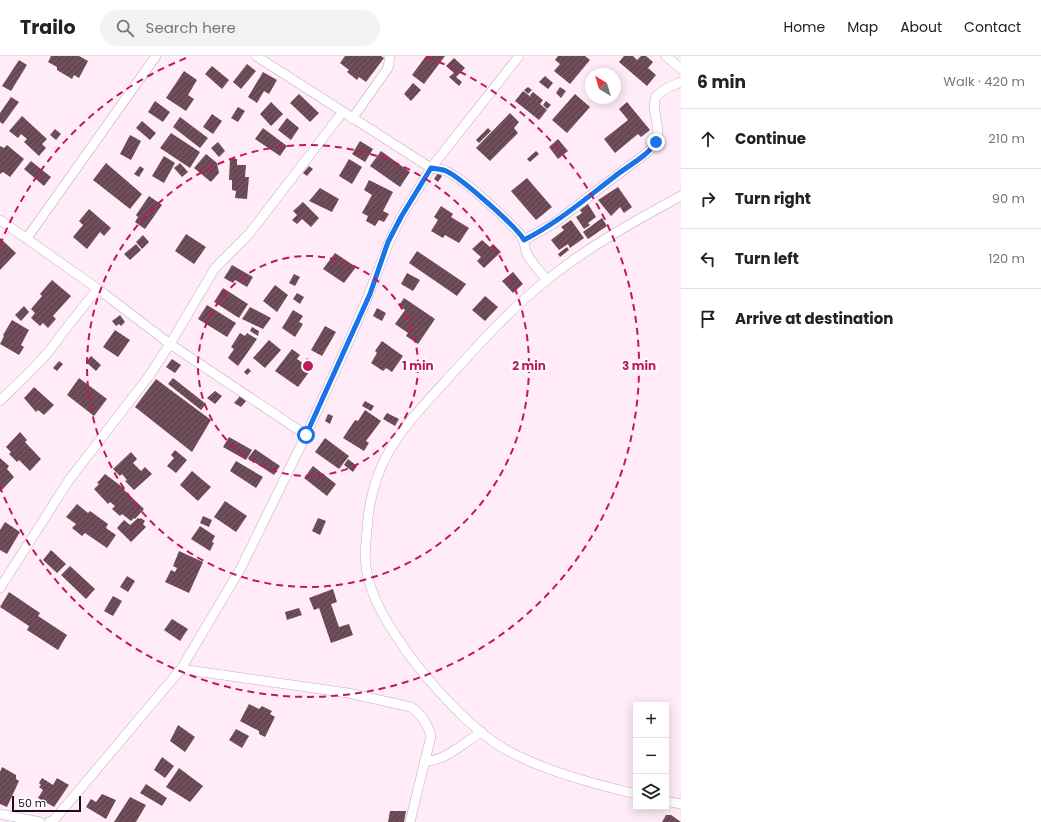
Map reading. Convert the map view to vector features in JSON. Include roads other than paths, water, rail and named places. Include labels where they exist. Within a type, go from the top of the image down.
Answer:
[{"type":"street","points":[[26,238],[156,56]]},
{"type":"street","points":[[256,56],[342,113],[431,168],[446,171],[470,188],[518,232],[524,240],[529,258],[547,280]]},
{"type":"street","points":[[352,118],[388,68],[390,56]]},
{"type":"street","points":[[49,822],[54,820],[154,703],[181,669],[241,568],[306,435],[364,308],[388,242],[401,217],[431,168],[519,56]]},
{"type":"street","points":[[666,56],[681,70]]},
{"type":"street","points":[[524,240],[559,220],[654,146],[658,138],[655,103],[656,96],[667,88],[681,82]]},
{"type":"street","points":[[0,588],[69,480],[148,376],[170,344],[215,268],[249,234],[342,113]]},
{"type":"street","points":[[633,793],[540,765],[509,751],[482,732],[445,697],[423,672],[384,616],[368,579],[365,566],[368,513],[377,473],[390,448],[404,427],[477,346],[547,280],[603,240],[681,196]]},
{"type":"street","points":[[0,220],[98,288],[170,344],[306,435]]},
{"type":"street","points":[[0,401],[49,351],[80,309],[98,288]]},
{"type":"street","points":[[181,669],[348,693],[411,706],[420,713],[427,723],[431,736],[410,822]]},
{"type":"street","points":[[424,762],[437,760],[444,757],[482,732]]},
{"type":"street","points":[[669,802],[681,804]]},
{"type":"street","points":[[0,814],[40,822]]}]
